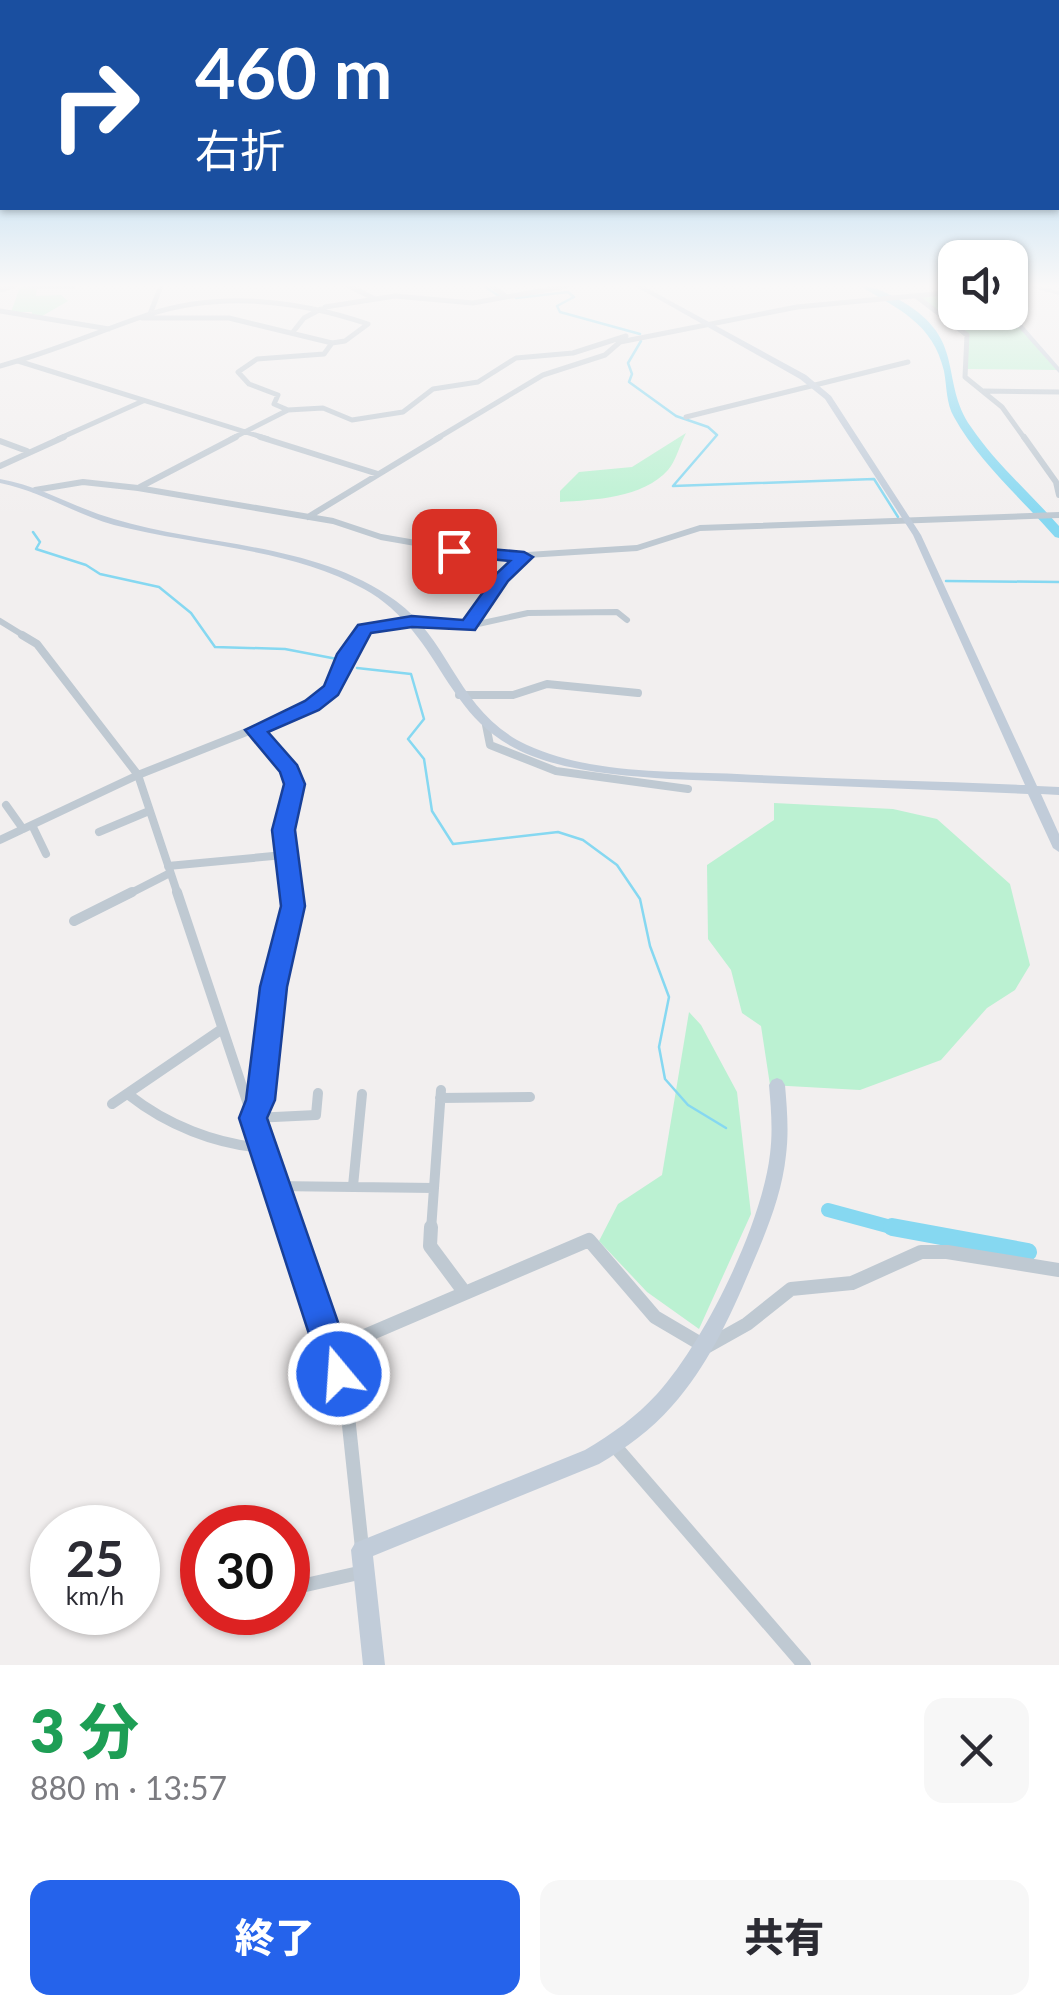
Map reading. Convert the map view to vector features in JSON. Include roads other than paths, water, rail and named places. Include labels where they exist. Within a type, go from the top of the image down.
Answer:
[{"type":"street","points":[[27,364],[378,474]]},
{"type":"street","points":[[250,364],[238,372],[249,384],[278,395],[274,404],[288,410]]},
{"type":"street","points":[[138,488],[288,410],[323,408],[352,420],[394,414],[424,399],[432,389],[478,382],[507,364]]},
{"type":"street","points":[[308,517],[543,375],[578,364]]},
{"type":"street","points":[[779,364],[815,384],[908,520],[1059,848]]},
{"type":"street","points":[[686,417],[901,364]]},
{"type":"street","points":[[966,364],[965,377],[1002,407],[1056,482],[1059,495]]},
{"type":"street","points":[[984,392],[1059,392]]},
{"type":"street","points":[[0,466],[145,400]]},
{"type":"street","points":[[0,441],[27,452]]},
{"type":"street","points":[[0,481],[35,490],[118,524],[255,552],[349,579],[392,602],[412,622],[459,695],[486,725],[534,752],[614,768],[713,777],[1059,791]]},
{"type":"street","points":[[35,490],[83,482],[138,488],[308,517],[463,554],[524,557],[637,548],[700,528],[1059,515]]},
{"type":"street","points":[[468,626],[502,578],[524,557]]},
{"type":"street","points":[[0,840],[138,775],[312,706],[339,680],[347,654],[365,629],[412,622],[468,626],[549,612],[617,612],[627,620]]},
{"type":"street","points":[[0,621],[36,644],[138,775],[346,1397],[374,1665]]},
{"type":"street","points":[[459,695],[514,695],[546,684],[626,688],[638,694]]},
{"type":"street","points":[[486,725],[484,735],[490,744],[556,771],[688,789]]},
{"type":"street","points":[[253,1118],[260,1100],[274,987],[293,906],[283,830],[294,784],[290,770],[255,730]]},
{"type":"street","points":[[6,805],[46,854]]},
{"type":"street","points":[[99,832],[150,812]]},
{"type":"street","points":[[74,921],[169,869],[284,855]]},
{"type":"street","points":[[112,1104],[222,1029]]},
{"type":"street","points":[[310,1580],[569,1468],[614,1445],[667,1400],[706,1348],[747,1256],[777,1168],[780,1122],[776,1086]]},
{"type":"street","points":[[253,1118],[316,1115],[318,1093]]},
{"type":"street","points":[[353,1186],[362,1094]]},
{"type":"street","points":[[464,1292],[430,1246],[440,1094],[530,1097]]},
{"type":"street","points":[[129,1096],[145,1110],[243,1148],[262,1148]]},
{"type":"street","points":[[274,1186],[434,1188]]},
{"type":"street","points":[[332,1350],[589,1240],[655,1317],[706,1348]]},
{"type":"street","points":[[706,1348],[747,1324],[791,1288],[852,1282],[921,1252],[947,1252],[1059,1270]]},
{"type":"street","points":[[614,1445],[804,1665]]},
{"type":"waterway","points":[[628,364],[632,374],[629,382],[676,416],[708,427],[717,435],[673,486],[874,479],[898,517]]},
{"type":"waterway","points":[[946,364],[954,405],[968,431],[1059,534]]},
{"type":"waterway","points":[[33,532],[40,542],[36,549],[86,565],[100,574],[159,587],[191,613],[215,647],[285,649],[337,659]]},
{"type":"waterway","points":[[946,581],[1059,582]]},
{"type":"waterway","points":[[357,668],[411,674],[424,719],[408,739],[424,759],[432,811],[453,844],[558,832],[583,840],[617,865],[640,899],[650,946],[669,997],[659,1047],[665,1079],[688,1105],[726,1128]]},
{"type":"waterway","points":[[828,1210],[902,1230]]},
{"type":"waterway","points":[[892,1227],[1028,1252]]}]
